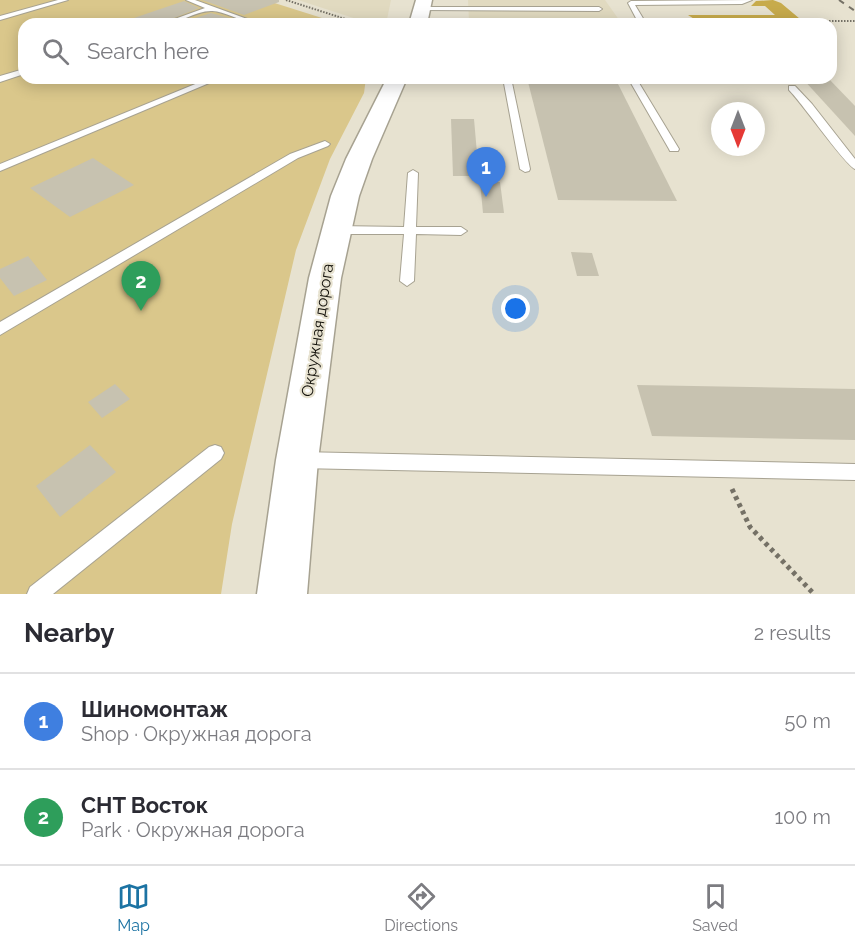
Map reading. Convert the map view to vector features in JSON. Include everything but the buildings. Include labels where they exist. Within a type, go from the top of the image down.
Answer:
[{"type":"main road","name":"Окружная дорога","points":[[282,594],[297,460],[324,278],[336,230],[359,159],[394,84]]},
{"type":"lane","points":[[0,18],[65,0]]},
{"type":"lane","points":[[189,0],[240,18]]},
{"type":"lane","points":[[639,18],[631,3],[742,2],[749,0]]},
{"type":"lane","points":[[183,18],[212,8]]},
{"type":"lane","points":[[422,11],[600,9]]},
{"type":"lane","points":[[0,79],[18,73]]},
{"type":"lane","points":[[0,168],[203,84]]},
{"type":"lane","points":[[508,84],[525,170]]},
{"type":"lane","points":[[636,84],[674,149]]},
{"type":"lane","points":[[792,88],[810,105],[834,141],[855,166]]},
{"type":"lane","points":[[0,329],[294,156],[325,144]]},
{"type":"lane","points":[[407,282],[413,173]]},
{"type":"lane","points":[[336,230],[461,231]]},
{"type":"lane","points":[[36,594],[215,453]]},
{"type":"lane","points":[[297,460],[855,472]]},
{"type":"path","points":[[286,0],[342,18]]},
{"type":"path","points":[[837,21],[855,21]]},
{"type":"path","points":[[723,469],[750,527],[814,594]]},
{"type":"shaded area","points":[[0,0],[265,0],[322,18],[18,18],[18,84],[365,84],[364,93],[330,159],[296,250],[232,524],[221,594],[0,594]]},
{"type":"shaded area","points":[[298,0],[391,0],[387,18],[354,18]]},
{"type":"shaded area","points":[[468,0],[605,0],[618,18],[469,18]]},
{"type":"shaded area","points":[[773,0],[781,3],[799,18],[693,18],[688,15],[775,15],[765,6],[751,6],[756,1]]},
{"type":"railway","points":[[839,0],[855,11]]},
{"type":"place","name":"Шиномонтаж","points":[[486,197]]},
{"type":"place","name":"СНТ Восток","points":[[141,311]]}]
